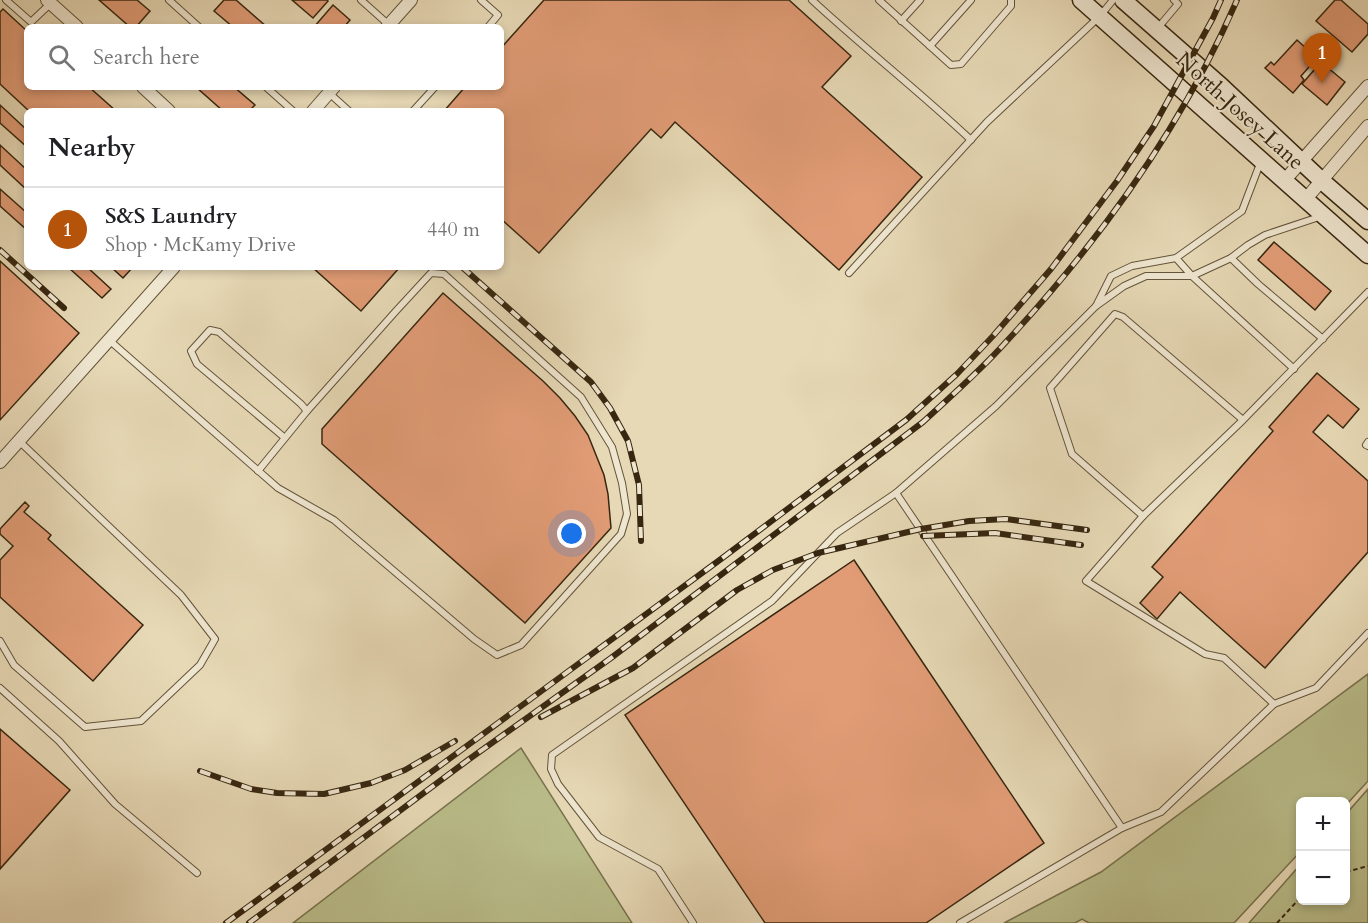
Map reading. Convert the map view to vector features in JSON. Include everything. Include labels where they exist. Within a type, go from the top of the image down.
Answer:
[{"type":"main road","name":"North Josey Lane","points":[[1081,0],[1368,255]]},
{"type":"main road","name":"North Josey Lane","points":[[1123,0],[1368,220]]},
{"type":"street","points":[[390,24],[411,0]]},
{"type":"street","points":[[49,2],[74,24]]},
{"type":"street","points":[[1284,181],[1368,86]]},
{"type":"street","points":[[146,90],[166,108]]},
{"type":"street","points":[[316,108],[331,90]]},
{"type":"street","points":[[1305,200],[1368,126]]},
{"type":"street","points":[[0,462],[171,270]]},
{"type":"lane","points":[[6,0],[31,22],[49,2]]},
{"type":"lane","points":[[169,0],[196,24]]},
{"type":"lane","points":[[361,0],[386,24]]},
{"type":"lane","points":[[481,0],[498,15],[490,24]]},
{"type":"lane","points":[[812,0],[971,140]]},
{"type":"lane","points":[[879,0],[951,65],[961,64],[1011,6],[1011,0]]},
{"type":"lane","points":[[901,21],[921,0]]},
{"type":"lane","points":[[930,46],[971,0]]},
{"type":"lane","points":[[849,273],[987,123],[1100,16],[1113,0]]},
{"type":"lane","points":[[1156,29],[1178,4],[1174,0]]},
{"type":"lane","points":[[269,90],[289,108]]},
{"type":"lane","points":[[331,90],[346,108]]},
{"type":"lane","points":[[416,108],[432,90]]},
{"type":"lane","points":[[1096,306],[1111,276],[1132,266],[1176,258],[1242,211],[1261,160]]},
{"type":"lane","points":[[693,923],[658,869],[598,837],[558,784],[551,770],[552,755],[772,601],[837,533],[896,493],[996,406],[1096,306],[1124,286],[1146,276],[1192,276],[1231,258],[1265,235],[1323,216]]},
{"type":"lane","points":[[1176,258],[1192,276],[1294,369]]},
{"type":"lane","points":[[1231,258],[1323,339]]},
{"type":"lane","points":[[109,340],[258,471],[278,488],[334,520],[474,639],[497,655],[521,645],[621,534],[627,514],[622,483],[612,447],[581,397],[444,274],[431,273],[307,411],[258,471]]},
{"type":"lane","points":[[1274,704],[1224,658],[1205,654],[1086,582],[1143,516],[1243,420],[1368,292]]},
{"type":"lane","points":[[1143,516],[1072,454],[1050,388],[1115,315],[1123,317],[1243,420]]},
{"type":"lane","points":[[285,438],[197,364],[191,351],[210,330],[219,332],[307,411]]},
{"type":"lane","points":[[0,641],[14,665],[85,727],[141,721],[200,665],[215,639],[181,595],[19,441]]},
{"type":"lane","points":[[896,493],[1122,828]]},
{"type":"lane","points":[[960,923],[1122,828],[1161,812],[1274,704],[1316,688],[1368,633]]},
{"type":"lane","points":[[0,688],[59,741],[116,804],[197,873]]},
{"type":"path","points":[[1350,871],[1368,866]]},
{"type":"path","points":[[1277,923],[1296,902]]},
{"type":"green space","points":[[1368,674],[1368,781],[1350,801],[1350,797],[1296,797],[1296,856],[1234,923],[1089,923],[1082,919],[1075,923],[1004,923],[1101,872]]},
{"type":"green space","points":[[521,748],[632,923],[293,923]]},
{"type":"green space","points":[[1368,789],[1368,923],[1249,923],[1296,870],[1296,905],[1350,905],[1350,809]]},
{"type":"building","points":[[99,0],[137,0],[150,11],[139,24],[127,24]]},
{"type":"building","points":[[224,0],[236,0],[264,24],[229,24],[214,11]]},
{"type":"building","points":[[292,0],[327,0],[328,1],[313,18]]},
{"type":"building","points":[[544,0],[789,0],[851,56],[822,87],[922,177],[839,270],[675,122],[661,138],[651,129],[539,253],[504,222],[504,108],[447,108],[462,90],[504,90],[504,45]]},
{"type":"building","points":[[1335,0],[1341,0],[1368,24],[1368,34],[1352,52],[1316,21]]},
{"type":"building","points":[[333,5],[350,20],[347,24],[317,24]]},
{"type":"building","points":[[3,9],[24,28],[24,90],[92,90],[113,108],[26,108],[0,84],[0,12]]},
{"type":"building","points":[[1297,40],[1317,58],[1301,76],[1304,80],[1293,93],[1265,68],[1271,62],[1274,65]]},
{"type":"building","points":[[1321,62],[1345,82],[1327,105],[1302,84]]},
{"type":"building","points":[[199,90],[238,90],[255,105],[252,108],[220,108]]},
{"type":"building","points":[[0,105],[24,127],[24,144],[0,123]]},
{"type":"building","points":[[0,145],[24,167],[24,187],[0,165]]},
{"type":"building","points":[[0,189],[24,210],[24,227],[0,206]]},
{"type":"building","points":[[1274,242],[1331,291],[1315,310],[1258,260]]},
{"type":"building","points":[[0,261],[79,333],[0,420]]},
{"type":"building","points":[[71,270],[90,270],[111,289],[102,298]]},
{"type":"building","points":[[114,270],[130,270],[123,278]]},
{"type":"building","points":[[315,270],[397,270],[361,311]]},
{"type":"building","points":[[443,293],[560,398],[588,435],[604,475],[611,528],[525,623],[322,444],[322,429]]},
{"type":"building","points":[[1317,373],[1359,409],[1343,428],[1328,415],[1313,432],[1368,481],[1368,552],[1265,668],[1180,592],[1157,619],[1140,603],[1163,577],[1152,567],[1273,431],[1269,427]]},
{"type":"building","points":[[25,502],[29,506],[24,512],[51,535],[48,539],[143,625],[93,681],[0,597],[0,560],[13,546],[0,534],[0,529]]},
{"type":"building","points":[[854,560],[1044,843],[926,923],[765,923],[625,715]]},
{"type":"building","points":[[0,729],[70,790],[0,869]]},
{"type":"railway","points":[[226,923],[721,559],[906,420],[957,374],[1051,269],[1117,181],[1154,126],[1221,0]]},
{"type":"railway","points":[[249,923],[468,760],[611,658],[923,422],[965,383],[1040,304],[1073,265],[1136,181],[1191,93],[1237,0]]},
{"type":"railway","points":[[0,250],[64,308]]},
{"type":"railway","points":[[465,270],[591,382],[610,408],[628,441],[639,485],[641,541]]},
{"type":"railway","points":[[541,717],[633,668],[737,590],[773,570],[818,553],[921,529],[969,521],[1006,519],[1087,530]]},
{"type":"railway","points":[[923,536],[995,533],[1081,545]]},
{"type":"railway","points":[[200,771],[251,789],[277,793],[324,794],[371,783],[405,770],[455,741]]},
{"type":"place","name":"S&S Laundry","points":[[1322,83]]}]
